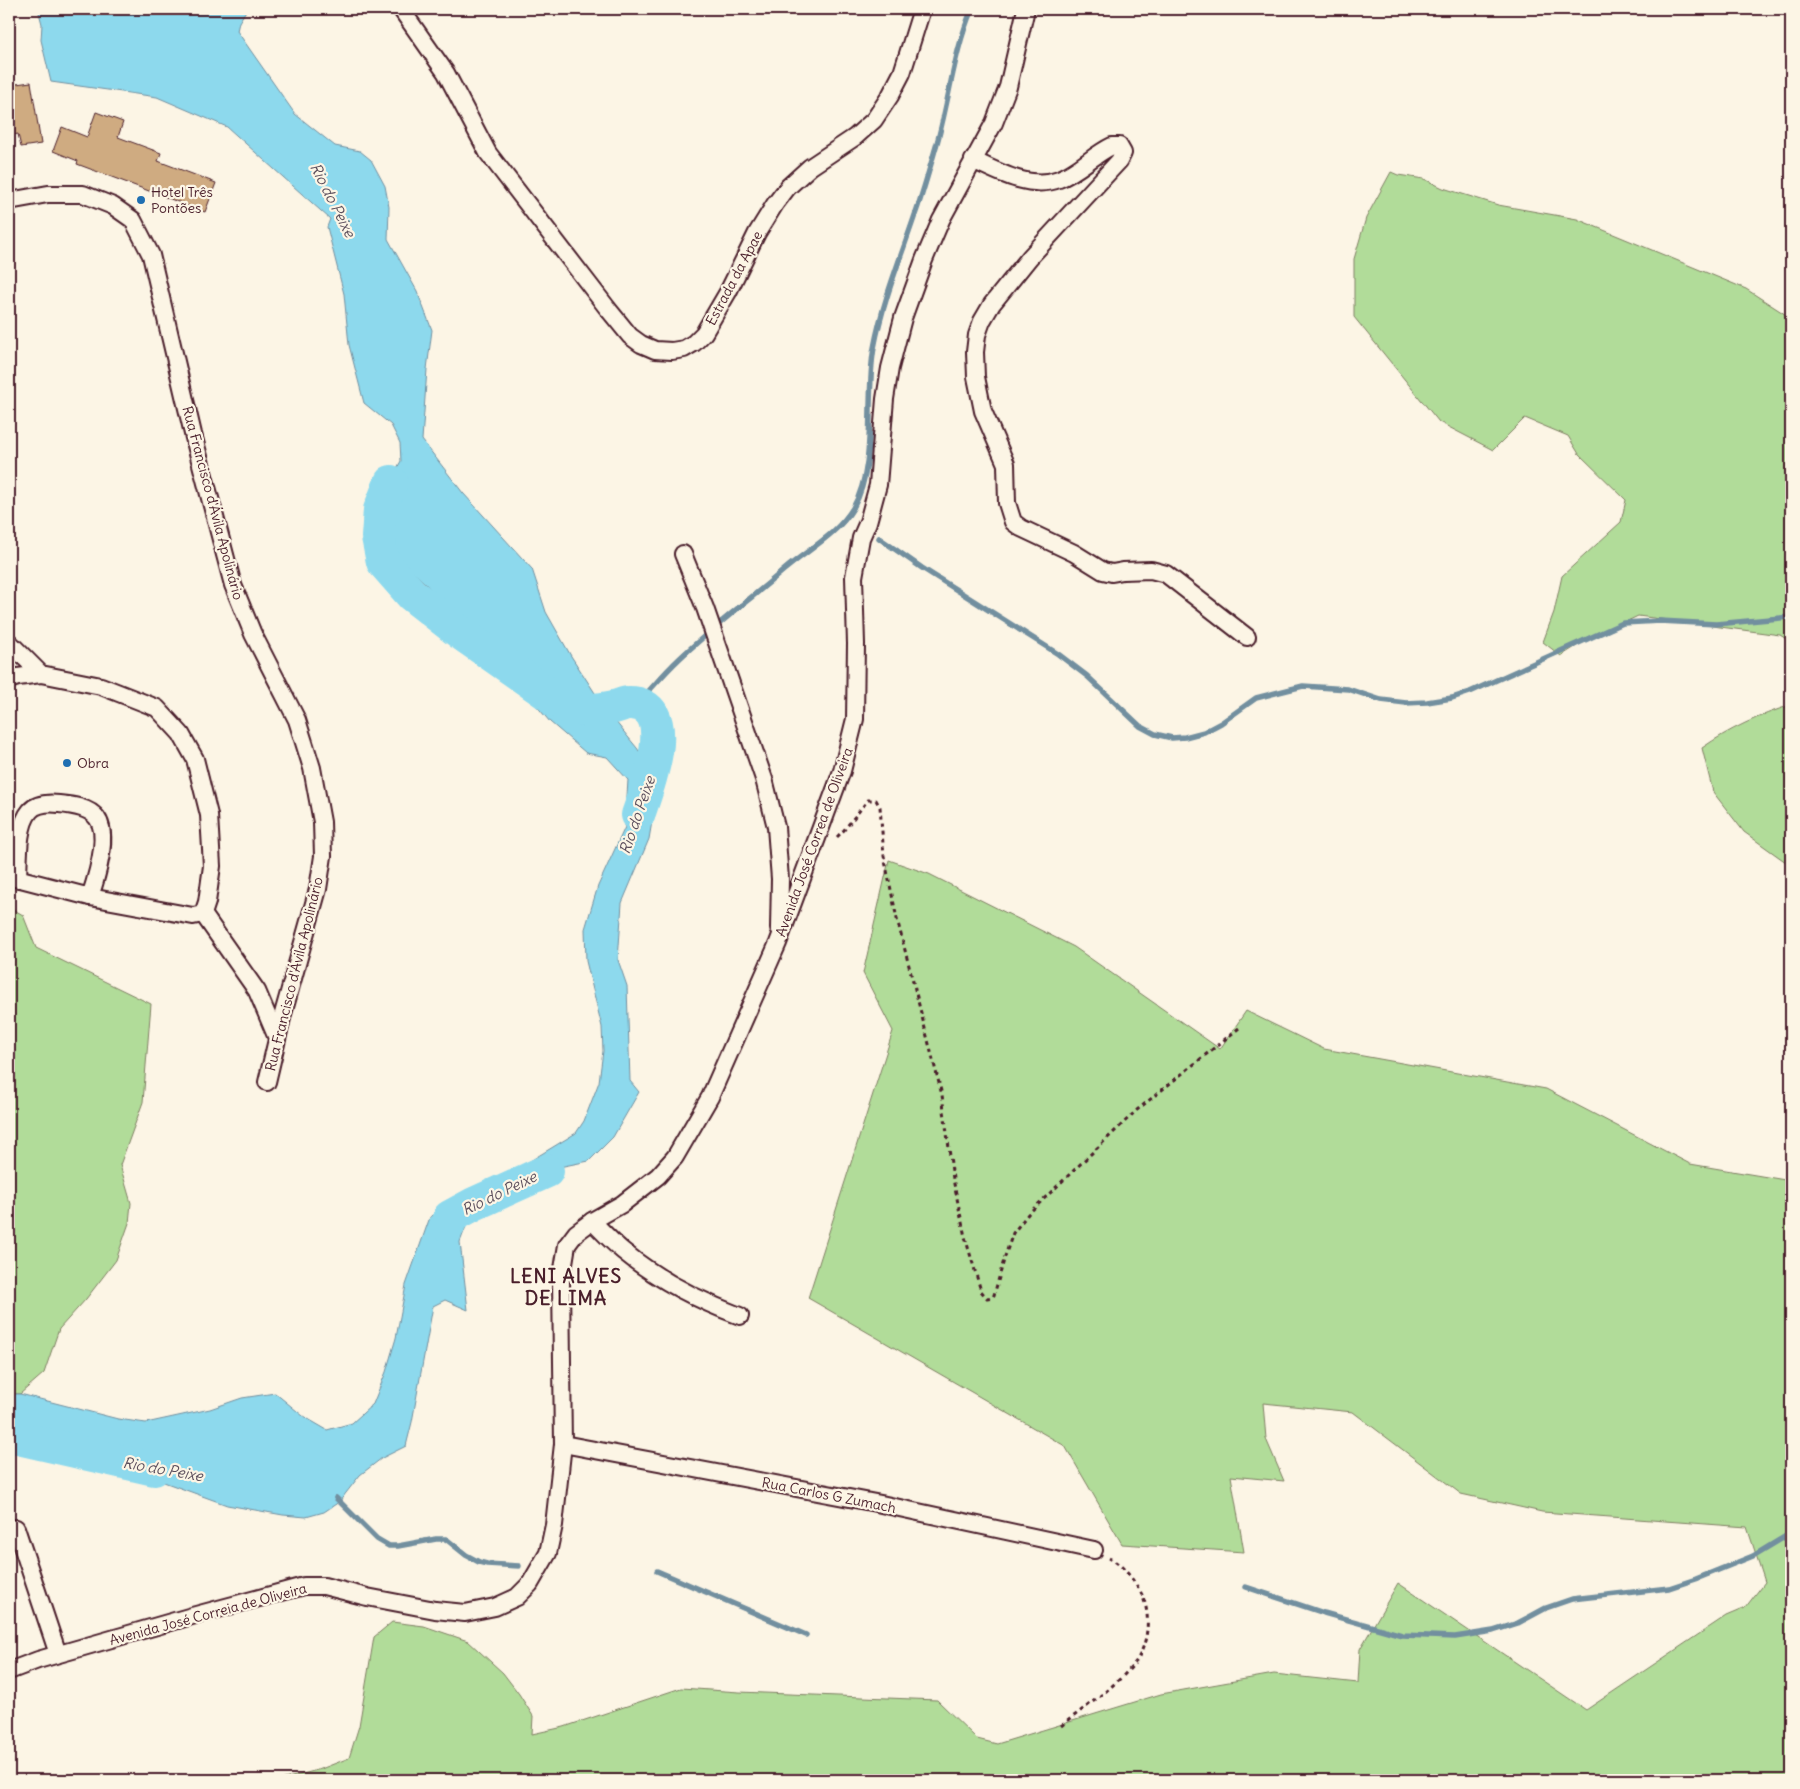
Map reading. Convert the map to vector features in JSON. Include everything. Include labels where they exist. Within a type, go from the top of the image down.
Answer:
[{"type":"street","name":"Estrada da Apae","points":[[402,9],[446,73],[488,153],[608,310],[630,336],[641,344],[655,350],[672,352],[689,346],[704,333],[728,292],[757,234],[788,187],[810,167],[855,138],[874,120],[902,73],[922,9]]},
{"type":"street","name":"Avenida José Correa de Oliveira","points":[[592,1221],[639,1192],[658,1176],[675,1157],[710,1097],[778,943],[842,772],[855,719],[854,577],[861,538],[868,522],[878,485],[890,368],[903,318],[924,260],[941,220],[994,123],[1008,87],[1026,9]]},
{"type":"street","points":[[973,160],[1000,173],[1020,179],[1041,182],[1058,180],[1112,146],[1119,146],[1123,153],[1123,156],[1111,171],[1056,228],[1008,284],[992,304],[982,321],[977,335],[975,352],[978,392],[983,411],[1006,464],[1007,503],[1013,522],[1021,528],[1074,553],[1103,571],[1112,573],[1151,570],[1166,574],[1247,637]]},
{"type":"street","name":"Rua Francisco d'Ávila Apolinário","points":[[9,201],[48,194],[83,194],[113,206],[133,220],[151,255],[193,434],[233,584],[253,634],[297,720],[312,768],[322,822],[323,856],[318,889],[277,1038],[267,1082]]},
{"type":"street","points":[[683,554],[709,618],[764,779],[776,827],[780,879],[778,943]]},
{"type":"street","points":[[9,642],[41,674]]},
{"type":"street","points":[[9,680],[41,674],[101,686],[157,708],[181,734],[195,759],[209,815],[212,866],[207,902],[203,914]]},
{"type":"street","points":[[90,897],[101,856],[102,836],[98,818],[85,809],[72,805],[52,804],[36,806],[30,811],[22,830],[14,877],[90,897],[194,916],[203,914]]},
{"type":"street","points":[[203,914],[257,991],[277,1038]]},
{"type":"street","points":[[592,1221],[621,1250],[653,1274],[684,1293],[740,1316]]},
{"type":"street","name":"Avenida José Correia de Oliveira","points":[[9,1670],[201,1613],[304,1586],[324,1586],[366,1597],[435,1610],[465,1612],[495,1607],[516,1597],[530,1584],[548,1553],[554,1524],[563,1444],[561,1281],[563,1265],[567,1245],[576,1233],[592,1221]]},
{"type":"street","name":"Rua Carlos G Zumach","points":[[563,1444],[881,1504],[1094,1550]]},
{"type":"street","points":[[16,1528],[58,1654]]},
{"type":"path","points":[[813,847],[835,839],[868,800],[876,800],[880,807],[884,856],[897,920],[942,1095],[953,1179],[965,1237],[981,1291],[987,1298],[991,1298],[994,1294],[1013,1233],[1028,1214],[1137,1110],[1239,1028]]},
{"type":"path","points":[[1061,1726],[1110,1688],[1135,1663],[1145,1640],[1148,1618],[1144,1598],[1130,1575],[1117,1562],[1094,1550]]},
{"type":"green space","points":[[1391,172],[1424,179],[1443,188],[1498,205],[1577,219],[1746,289],[1791,318],[1791,642],[1780,635],[1638,616],[1583,642],[1561,656],[1543,642],[1554,612],[1562,576],[1621,522],[1626,500],[1579,454],[1568,436],[1525,418],[1493,450],[1439,422],[1354,317],[1354,259],[1366,218]]},
{"type":"green space","points":[[1791,705],[1790,865],[1744,832],[1713,792],[1702,748],[1745,723]]},
{"type":"green space","points":[[889,860],[929,874],[1074,947],[1220,1049],[1246,1011],[1324,1049],[1546,1089],[1690,1164],[1791,1181],[1791,1780],[281,1780],[321,1769],[349,1758],[359,1726],[374,1637],[392,1622],[424,1626],[468,1641],[503,1673],[519,1694],[533,1716],[532,1734],[564,1727],[681,1688],[937,1700],[977,1739],[997,1744],[1161,1694],[1274,1674],[1358,1683],[1360,1649],[1398,1583],[1586,1710],[1726,1616],[1745,1608],[1765,1582],[1747,1527],[1542,1512],[1461,1494],[1353,1412],[1263,1403],[1266,1439],[1284,1481],[1231,1476],[1244,1552],[1122,1544],[1065,1446],[808,1298],[893,1031],[863,973]]},
{"type":"green space","points":[[9,907],[23,915],[36,948],[151,1004],[143,1102],[120,1165],[131,1203],[129,1223],[116,1260],[86,1299],[59,1329],[44,1373],[20,1394],[9,1394]]},
{"type":"water","points":[[38,9],[247,9],[239,22],[237,31],[295,114],[335,146],[360,151],[371,160],[385,186],[389,207],[388,239],[417,291],[432,330],[422,440],[463,493],[532,569],[546,612],[571,656],[606,710],[637,748],[659,781],[649,839],[622,903],[618,960],[627,986],[630,1081],[639,1092],[613,1137],[589,1161],[554,1168],[530,1189],[499,1191],[484,1198],[470,1216],[460,1242],[468,1310],[445,1300],[433,1306],[406,1446],[382,1458],[360,1475],[339,1502],[324,1512],[306,1517],[227,1505],[104,1458],[17,1447],[9,1449],[9,1394],[20,1394],[118,1419],[146,1423],[210,1409],[242,1398],[275,1393],[303,1416],[327,1430],[352,1423],[373,1404],[386,1372],[396,1338],[406,1285],[430,1217],[576,1133],[584,1121],[599,1082],[603,1051],[602,1027],[586,961],[585,929],[598,886],[625,827],[628,780],[607,757],[586,753],[550,722],[472,628],[392,552],[376,521],[378,502],[401,461],[400,443],[391,425],[364,403],[349,345],[344,294],[327,227],[330,219],[227,127],[157,97],[51,82],[41,40],[42,24]]},
{"type":"building","points":[[31,82],[41,144],[21,147],[18,134],[13,135],[9,120],[9,85]]},
{"type":"building","points":[[96,112],[123,122],[118,137],[161,153],[158,161],[216,183],[205,212],[77,164],[78,161],[53,151],[62,127],[87,137]]},
{"type":"waterway","points":[[637,704],[668,670],[717,625],[821,542],[839,526],[853,508],[861,491],[866,472],[870,430],[870,387],[878,330],[887,296],[928,174],[940,133],[960,43],[972,9]]},
{"type":"waterway","name":"Rio do Peixe","points":[[391,482],[380,510],[378,537],[383,562],[412,595],[462,634],[565,706],[583,710],[596,710],[629,703],[645,707],[654,717],[657,732],[653,768],[638,815]]},
{"type":"waterway","points":[[879,538],[922,568],[1058,654],[1087,676],[1140,726],[1155,734],[1172,738],[1204,732],[1221,723],[1256,698],[1303,686],[1348,689],[1381,700],[1406,703],[1452,698],[1470,692],[1623,623],[1660,621],[1716,624],[1791,617]]},
{"type":"waterway","name":"Rio do Peixe","points":[[448,1226],[450,1217],[547,1171]]},
{"type":"waterway","name":"Rio do Peixe","points":[[9,1436],[154,1469]]},
{"type":"waterway","points":[[336,1498],[377,1539],[389,1546],[446,1539],[466,1555],[479,1562],[519,1566]]},
{"type":"waterway","points":[[1246,1587],[1324,1613],[1402,1635],[1455,1637],[1493,1631],[1518,1623],[1546,1608],[1572,1599],[1669,1588],[1753,1556],[1791,1533]]},
{"type":"waterway","points":[[657,1571],[806,1635]]},
{"type":"place","name":"Hotel Três Pontões","points":[[141,200]]},
{"type":"place","name":"Obra","points":[[67,763]]},
{"type":"district","name":"LENI ALVES DE LIMA","points":[[566,1287]]}]
